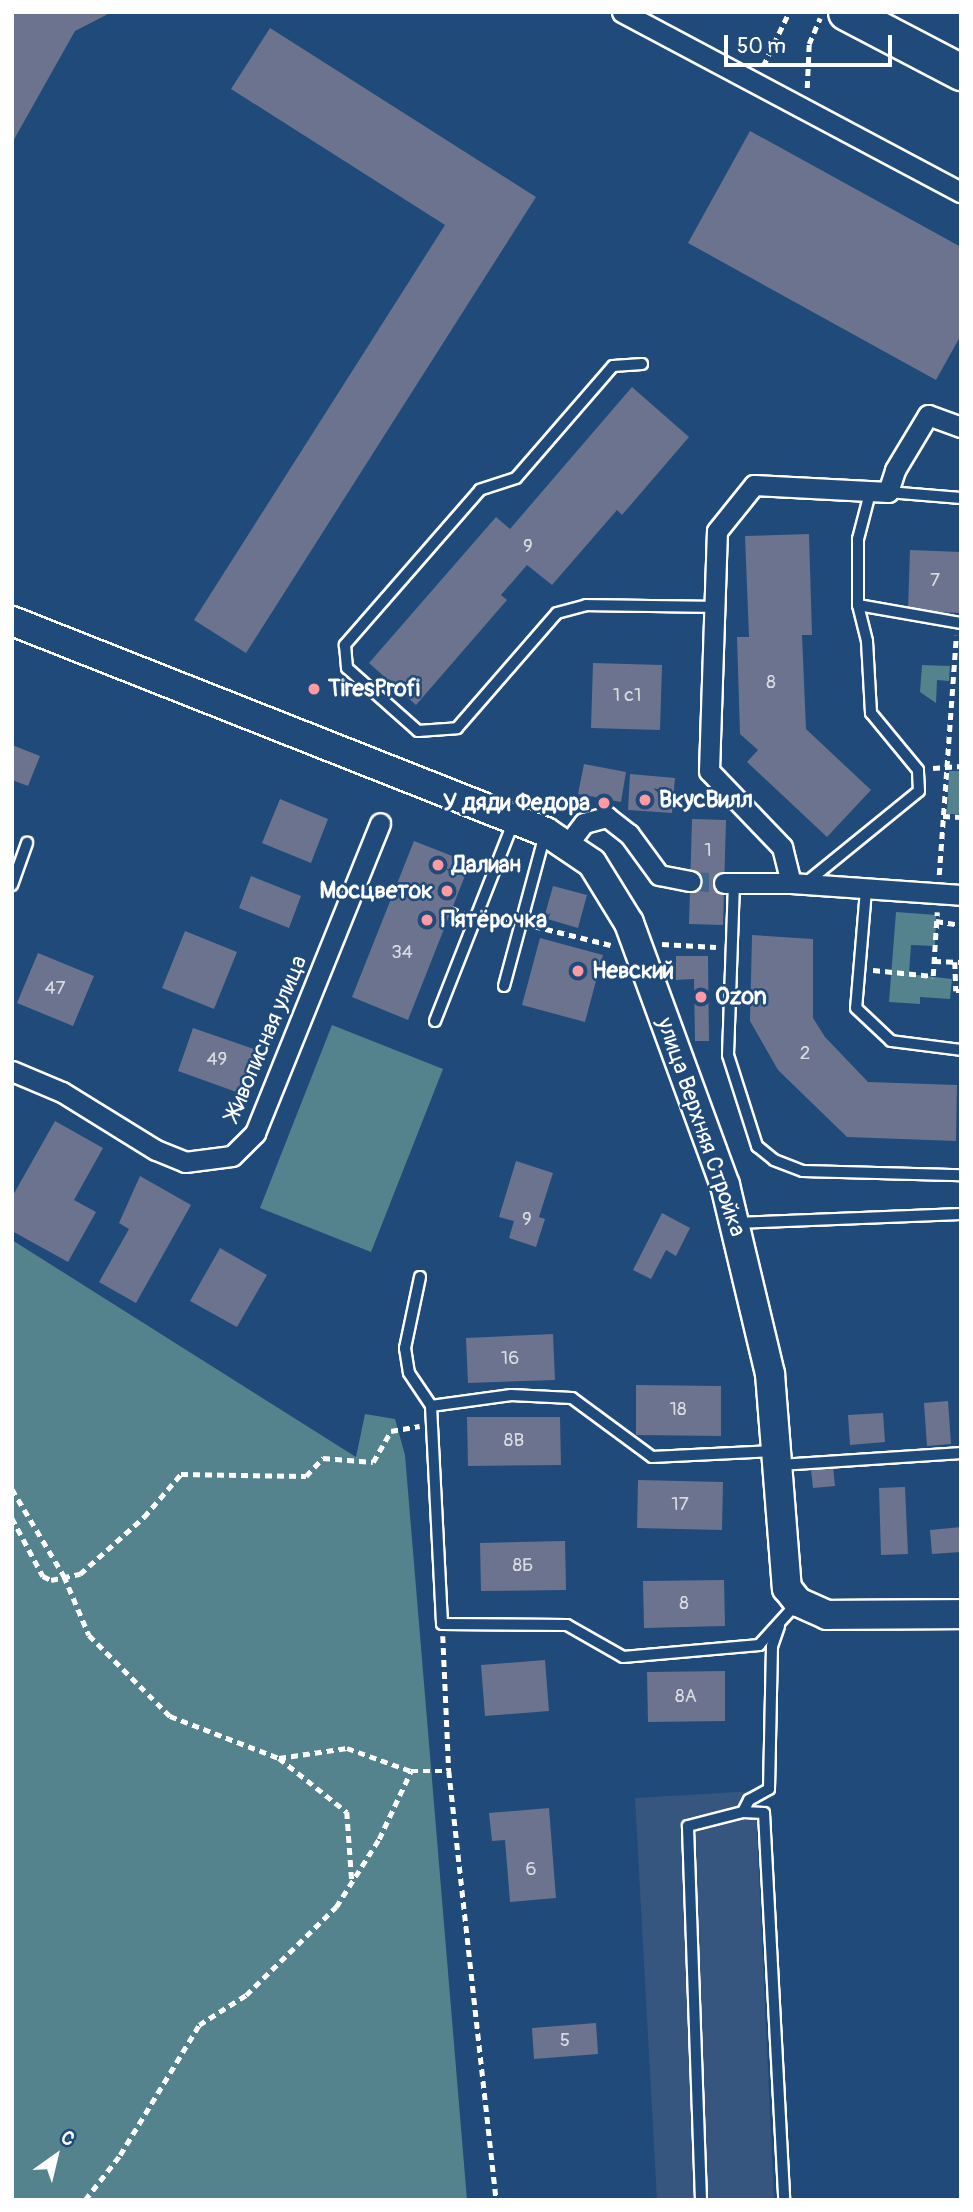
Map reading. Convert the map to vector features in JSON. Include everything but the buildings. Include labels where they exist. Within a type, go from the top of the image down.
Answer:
[{"type":"highway","points":[[846,12],[961,72]]},
{"type":"street","points":[[622,12],[961,192]]},
{"type":"street","points":[[797,883],[782,847],[709,771],[717,531],[754,485],[879,492],[928,415],[961,427]]},
{"type":"street","name":"улица Верхняя Стройка","points":[[12,621],[515,819],[557,838],[592,863],[637,945],[735,1223],[770,1374],[783,1573],[790,1610]]},
{"type":"street","points":[[557,838],[584,823],[607,817],[629,834],[659,875],[690,881]]},
{"type":"street","name":"Живописная улица","points":[[12,1071],[62,1092],[156,1150],[185,1162],[232,1156],[255,1133],[380,822]]},
{"type":"street","points":[[729,883],[797,883],[961,895]]},
{"type":"street","points":[[790,1610],[846,1618],[961,1614]]},
{"type":"lane","points":[[642,364],[613,366],[516,478],[480,490],[345,645],[346,668],[418,731],[457,728],[557,613],[586,605],[715,607]]},
{"type":"lane","points":[[797,883],[919,791],[918,770],[871,713],[867,641],[859,605],[858,539],[879,492],[961,498]]},
{"type":"lane","points":[[859,605],[959,623]]},
{"type":"lane","points":[[435,1021],[515,819]]},
{"type":"lane","points":[[504,986],[557,838]]},
{"type":"lane","points":[[12,885],[27,843]]},
{"type":"lane","points":[[729,883],[729,1055],[757,1146],[774,1160],[803,1171],[961,1175]]},
{"type":"lane","points":[[866,890],[856,1008],[874,1029],[891,1041],[961,1050]]},
{"type":"lane","points":[[735,1223],[961,1214]]},
{"type":"lane","points":[[420,1277],[405,1348],[409,1373],[431,1406],[442,1624],[567,1625],[624,1657],[759,1645],[790,1610]]},
{"type":"lane","points":[[431,1406],[511,1395],[572,1398],[652,1457],[776,1458],[961,1453]]},
{"type":"lane","points":[[743,1812],[749,1800],[769,1789],[772,1646],[790,1610]]},
{"type":"lane","points":[[701,2200],[688,1826],[743,1812],[764,1813],[784,2200]]},
{"type":"path","points":[[755,83],[789,12]]},
{"type":"path","points":[[806,110],[809,44],[823,12]]},
{"type":"path","points":[[858,969],[933,976],[946,765],[959,623]]},
{"type":"path","points":[[918,770],[946,765],[961,766]]},
{"type":"path","points":[[943,816],[961,817]]},
{"type":"path","points":[[936,921],[961,925]]},
{"type":"path","points":[[637,945],[729,948]]},
{"type":"path","points":[[934,961],[958,962],[956,991],[961,991]]},
{"type":"path","points":[[12,1518],[43,1576],[51,1580],[80,1574],[144,1517],[181,1474],[306,1476],[323,1458],[373,1462],[391,1431],[432,1426]]},
{"type":"path","points":[[12,1489],[64,1576],[89,1635],[170,1716],[279,1758],[346,1812],[352,1882]]},
{"type":"path","points":[[442,1624],[449,1771],[496,2200]]},
{"type":"path","points":[[279,1758],[347,1748],[411,1771],[449,1771]]},
{"type":"path","points":[[85,2200],[120,2155],[199,2025],[246,1995],[336,1907],[379,1839],[411,1771]]},
{"type":"shaded area","points":[[755,1791],[774,2200],[657,2200],[635,1798]]},
{"type":"green space","points":[[922,665],[950,666],[949,681],[937,680],[936,703],[920,692]]},
{"type":"green space","points":[[949,771],[961,771],[961,814],[947,814]]},
{"type":"green space","points":[[896,912],[936,915],[935,946],[911,945],[909,974],[952,979],[950,999],[920,997],[920,1004],[889,1002]]},
{"type":"green space","points":[[332,1025],[443,1069],[371,1252],[260,1208]]},
{"type":"green space","points":[[12,1240],[356,1457],[365,1414],[395,1419],[405,1455],[467,2200],[12,2200]]},
{"type":"tunnel","points":[[690,881],[724,883]]},
{"type":"place","name":"TiresProfi","points":[[314,689]]},
{"type":"place","name":"ВкусВилл","points":[[645,800]]},
{"type":"place","name":"У дяди Федора","points":[[604,803]]},
{"type":"place","name":"Далиан","points":[[438,865]]},
{"type":"place","name":"Мосцветок","points":[[447,891]]},
{"type":"place","name":"Пятёрочка","points":[[427,920]]},
{"type":"place","name":"Невский","points":[[578,971]]},
{"type":"place","name":"Ozon","points":[[701,997]]}]
